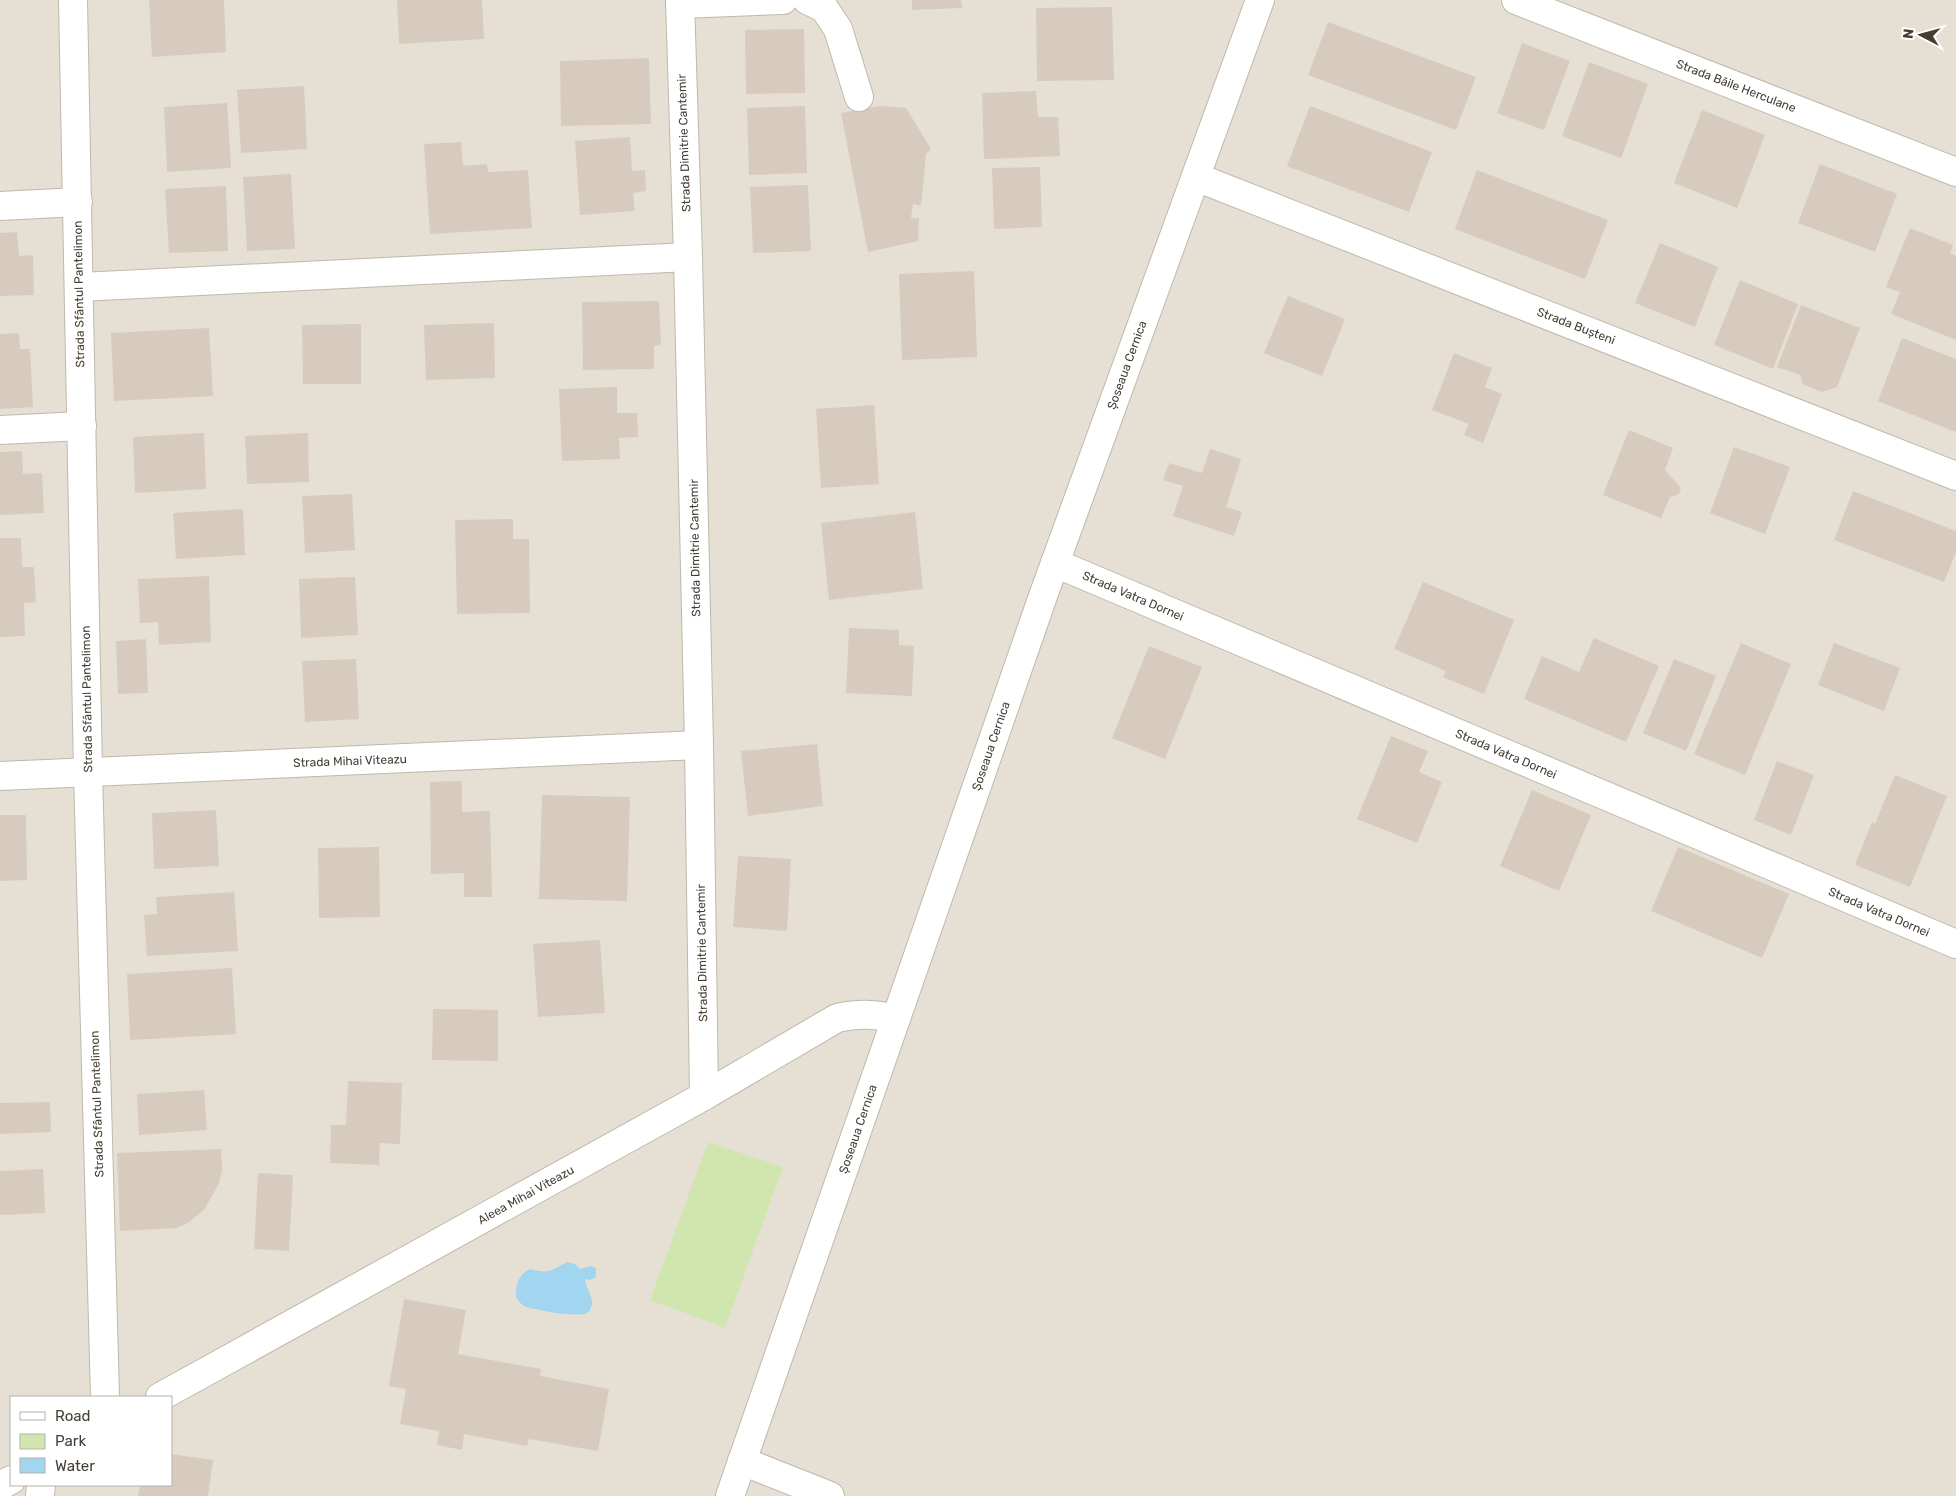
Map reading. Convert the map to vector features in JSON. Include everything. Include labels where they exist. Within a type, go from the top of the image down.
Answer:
[{"type":"street","name":"Strada Sfântul Pantelimon","points":[[72,0],[80,286],[88,772],[105,1396]]},
{"type":"street","points":[[680,2],[783,0]]},
{"type":"street","points":[[807,0],[824,8],[838,29],[859,97]]},
{"type":"street","name":"Șoseaua Cernica","points":[[730,1496],[1055,563],[1260,0]]},
{"type":"street","name":"Strada Băile Herculane","points":[[1516,0],[1956,172]]},
{"type":"street","name":"Strada Dimitrie Cantemir","points":[[680,2],[700,745],[704,1096]]},
{"type":"street","name":"Strada Bușteni","points":[[1196,177],[1956,476]]},
{"type":"street","points":[[0,206],[78,202]]},
{"type":"street","points":[[80,286],[688,257]]},
{"type":"street","points":[[0,430],[82,426]]},
{"type":"street","name":"Strada Vatra Dornei","points":[[1055,563],[1956,944]]},
{"type":"street","name":"Strada Mihai Viteazu","points":[[0,776],[700,745]]},
{"type":"street","name":"Aleea Mihai Viteazu","points":[[162,1396],[704,1096],[837,1018],[854,1014],[877,1014],[896,1019]]},
{"type":"street","points":[[742,1461],[830,1496]]},
{"type":"shaded area","points":[[0,0],[1956,0],[1956,1496],[0,1496]]},
{"type":"green space","points":[[708,1142],[783,1167],[725,1328],[650,1300]]},
{"type":"water","points":[[567,1262],[575,1264],[580,1269],[591,1266],[596,1268],[596,1277],[590,1280],[586,1279],[585,1281],[592,1302],[587,1313],[575,1315],[529,1308],[524,1306],[516,1297],[518,1280],[530,1269],[549,1271]]},
{"type":"building","points":[[149,0],[224,0],[226,52],[152,57]]},
{"type":"building","points":[[397,0],[482,0],[484,39],[399,44]]},
{"type":"building","points":[[912,0],[961,0],[962,8],[912,10]]},
{"type":"building","points":[[1112,7],[1114,80],[1037,81],[1036,8]]},
{"type":"building","points":[[1328,22],[1476,77],[1456,130],[1308,75]]},
{"type":"building","points":[[804,29],[805,93],[746,94],[745,30]]},
{"type":"building","points":[[1522,43],[1570,61],[1544,130],[1497,113]]},
{"type":"building","points":[[649,58],[651,124],[561,126],[560,61]]},
{"type":"building","points":[[1589,62],[1648,84],[1621,158],[1562,136]]},
{"type":"building","points":[[304,86],[307,149],[241,153],[237,90]]},
{"type":"building","points":[[1036,91],[1038,117],[1058,117],[1060,156],[984,159],[982,93]]},
{"type":"building","points":[[227,103],[231,168],[167,172],[164,107]]},
{"type":"building","points":[[805,106],[807,173],[749,175],[747,108]]},
{"type":"building","points":[[880,106],[906,108],[931,149],[926,154],[921,206],[913,204],[911,218],[919,218],[918,241],[868,252],[841,113]]},
{"type":"building","points":[[1310,106],[1432,152],[1409,212],[1287,166]]},
{"type":"building","points":[[1702,110],[1765,135],[1737,208],[1674,183]]},
{"type":"building","points":[[630,137],[632,171],[645,170],[646,191],[633,193],[635,211],[580,215],[575,141]]},
{"type":"building","points":[[461,142],[463,166],[487,164],[488,172],[528,170],[532,228],[430,234],[424,144]]},
{"type":"building","points":[[1820,164],[1897,194],[1875,252],[1798,223]]},
{"type":"building","points":[[1040,167],[1042,227],[994,229],[992,168]]},
{"type":"building","points":[[1477,170],[1608,220],[1585,279],[1455,229]]},
{"type":"building","points":[[291,174],[295,249],[247,251],[243,177]]},
{"type":"building","points":[[808,185],[811,251],[753,253],[750,187]]},
{"type":"building","points":[[226,186],[228,251],[169,253],[165,189]]},
{"type":"building","points":[[1910,228],[1953,245],[1950,253],[1956,256],[1956,340],[1891,314],[1900,292],[1886,287]]},
{"type":"building","points":[[17,232],[19,256],[33,255],[34,295],[0,296],[0,233]]},
{"type":"building","points":[[1660,243],[1718,267],[1695,327],[1635,303]]},
{"type":"building","points":[[974,271],[977,357],[902,360],[899,274]]},
{"type":"building","points":[[1740,280],[1798,304],[1773,369],[1714,345]]},
{"type":"building","points":[[1288,296],[1345,319],[1322,376],[1264,353]]},
{"type":"building","points":[[659,301],[661,345],[654,346],[654,369],[583,370],[582,302]]},
{"type":"building","points":[[1801,305],[1860,328],[1837,387],[1822,392],[1803,384],[1800,375],[1777,367]]},
{"type":"building","points":[[494,323],[495,378],[426,380],[424,325]]},
{"type":"building","points":[[361,324],[361,384],[303,384],[302,325]]},
{"type":"building","points":[[209,328],[213,396],[114,401],[111,333]]},
{"type":"building","points":[[19,333],[20,349],[30,349],[33,407],[0,409],[0,334]]},
{"type":"building","points":[[1902,338],[1956,359],[1956,432],[1878,401]]},
{"type":"building","points":[[1454,353],[1492,368],[1485,387],[1502,394],[1483,443],[1464,435],[1469,424],[1432,410]]},
{"type":"building","points":[[617,387],[617,413],[637,413],[638,437],[619,438],[620,459],[562,461],[559,389]]},
{"type":"building","points":[[874,405],[879,484],[821,488],[816,409]]},
{"type":"building","points":[[1629,430],[1673,448],[1665,470],[1681,488],[1679,494],[1670,497],[1661,518],[1603,495]]},
{"type":"building","points":[[204,433],[206,489],[135,493],[133,437]]},
{"type":"building","points":[[308,433],[309,482],[247,484],[245,436]]},
{"type":"building","points":[[1734,447],[1790,467],[1765,534],[1710,513]]},
{"type":"building","points":[[1210,449],[1241,459],[1226,507],[1242,512],[1234,536],[1173,516],[1183,486],[1163,480],[1169,463],[1202,473]]},
{"type":"building","points":[[22,451],[23,474],[42,473],[44,513],[0,515],[0,452]]},
{"type":"building","points":[[1853,491],[1956,531],[1956,552],[1944,582],[1834,540]]},
{"type":"building","points":[[352,494],[355,550],[305,553],[302,496]]},
{"type":"building","points":[[243,509],[245,555],[176,559],[173,513]]},
{"type":"building","points":[[915,512],[923,589],[829,600],[821,523]]},
{"type":"building","points":[[513,519],[513,539],[529,539],[530,613],[457,614],[455,520]]},
{"type":"building","points":[[0,538],[21,538],[22,567],[34,567],[36,602],[24,603],[25,636],[0,637]]},
{"type":"building","points":[[209,576],[211,642],[159,645],[158,622],[140,623],[138,579]]},
{"type":"building","points":[[355,577],[358,635],[301,638],[299,579]]},
{"type":"building","points":[[1423,582],[1514,620],[1484,694],[1443,677],[1446,671],[1394,649]]},
{"type":"building","points":[[849,628],[899,630],[899,645],[914,646],[912,696],[846,693]]},
{"type":"building","points":[[1594,638],[1659,666],[1626,742],[1524,699],[1542,656],[1579,672]]},
{"type":"building","points":[[146,639],[148,693],[118,694],[116,641]]},
{"type":"building","points":[[1741,643],[1791,664],[1745,775],[1694,754]]},
{"type":"building","points":[[1834,643],[1900,668],[1884,711],[1818,685]]},
{"type":"building","points":[[1149,646],[1202,667],[1165,759],[1112,738]]},
{"type":"building","points":[[356,659],[359,719],[305,722],[302,661]]},
{"type":"building","points":[[1674,659],[1716,676],[1686,751],[1643,733]]},
{"type":"building","points":[[1391,736],[1428,751],[1419,772],[1442,782],[1417,843],[1357,819]]},
{"type":"building","points":[[817,744],[823,806],[748,816],[741,751]]},
{"type":"building","points":[[1777,761],[1814,775],[1791,835],[1754,820]]},
{"type":"building","points":[[1895,775],[1947,796],[1910,887],[1855,865],[1872,822],[1875,824]]},
{"type":"building","points":[[462,781],[462,812],[490,811],[492,897],[464,897],[464,873],[431,874],[430,782]]},
{"type":"building","points":[[1532,790],[1591,815],[1559,891],[1500,866]]},
{"type":"building","points":[[542,795],[630,797],[627,901],[539,899]]},
{"type":"building","points":[[216,810],[219,866],[154,869],[152,813]]},
{"type":"building","points":[[0,815],[26,815],[27,880],[0,881]]},
{"type":"building","points":[[379,847],[380,917],[319,918],[318,848]]},
{"type":"building","points":[[1678,847],[1789,894],[1762,958],[1651,911]]},
{"type":"building","points":[[738,856],[791,859],[787,931],[733,927]]},
{"type":"building","points":[[234,892],[238,951],[147,956],[144,915],[157,914],[156,897]]},
{"type":"building","points":[[600,940],[605,1013],[538,1017],[533,944]]},
{"type":"building","points":[[232,968],[236,1034],[130,1040],[127,974]]},
{"type":"building","points":[[433,1009],[498,1010],[498,1061],[432,1060]]},
{"type":"building","points":[[348,1081],[402,1083],[400,1144],[380,1143],[379,1165],[330,1163],[331,1125],[346,1125]]},
{"type":"building","points":[[204,1090],[207,1130],[139,1135],[137,1094]]},
{"type":"building","points":[[50,1102],[51,1132],[0,1134],[0,1103]]},
{"type":"building","points":[[221,1149],[222,1171],[219,1183],[204,1210],[189,1222],[177,1228],[120,1231],[117,1153]]},
{"type":"building","points":[[43,1169],[45,1213],[0,1215],[0,1171]]},
{"type":"building","points":[[258,1173],[293,1175],[289,1251],[254,1249]]},
{"type":"building","points":[[404,1299],[466,1310],[458,1354],[541,1369],[540,1376],[609,1389],[598,1451],[529,1439],[527,1446],[464,1434],[462,1450],[437,1445],[439,1431],[400,1424],[406,1389],[389,1386]]},
{"type":"building","points":[[172,1454],[213,1460],[208,1496],[138,1496],[140,1486],[172,1486]]}]
